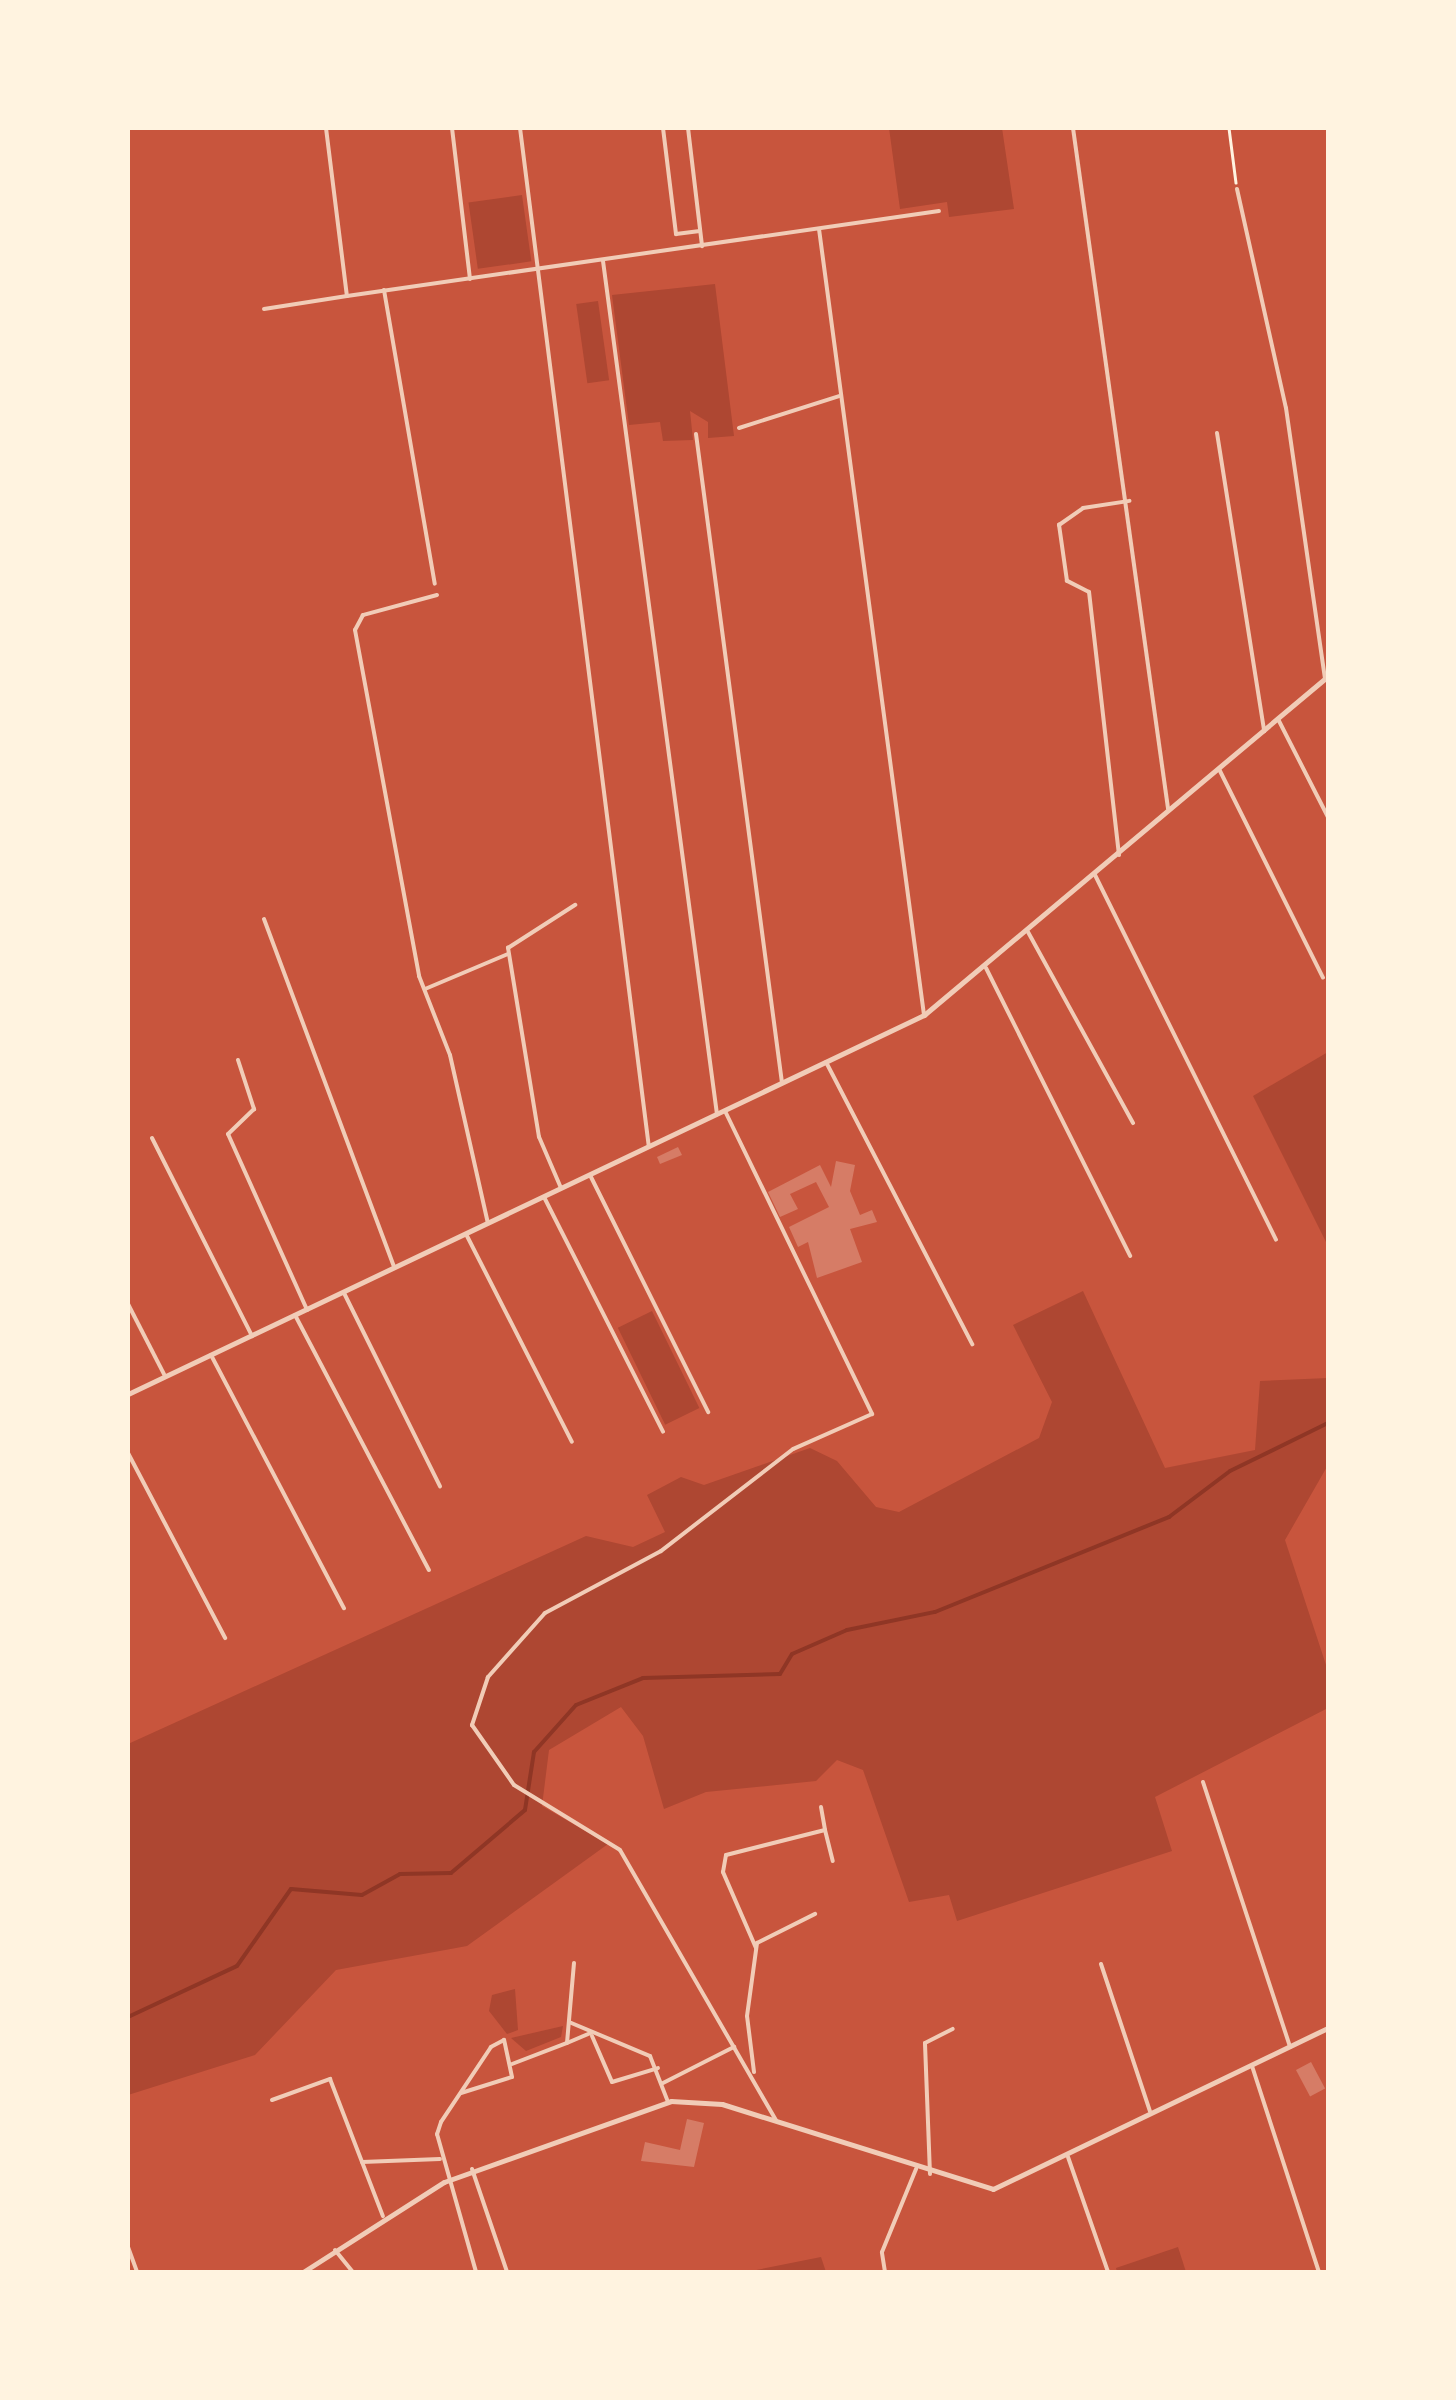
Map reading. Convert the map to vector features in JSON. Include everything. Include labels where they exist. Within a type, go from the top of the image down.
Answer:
[{"type":"street","points":[[326,128],[347,296]]},
{"type":"street","points":[[452,128],[470,279]]},
{"type":"street","points":[[520,128],[650,1147]]},
{"type":"street","points":[[663,128],[678,250]]},
{"type":"street","points":[[688,128],[702,246]]},
{"type":"street","points":[[1073,128],[1129,501],[1168,812]]},
{"type":"street","points":[[128,1394],[924,1015],[986,968],[1327,677],[1286,408],[1237,189]]},
{"type":"street","points":[[264,310],[939,210]]},
{"type":"street","points":[[819,229],[924,1015]]},
{"type":"street","points":[[676,234],[700,231]]},
{"type":"street","points":[[603,261],[717,1114]]},
{"type":"street","points":[[384,290],[436,584]]},
{"type":"street","points":[[738,428],[840,396]]},
{"type":"street","points":[[1217,433],[1264,731]]},
{"type":"street","points":[[696,434],[782,1083]]},
{"type":"street","points":[[1119,854],[1089,592],[1067,581],[1059,525],[1083,508],[1129,501]]},
{"type":"street","points":[[438,595],[364,614],[355,630],[423,990],[450,1056],[488,1223]]},
{"type":"street","points":[[1278,718],[1328,817]]},
{"type":"street","points":[[1219,769],[1323,978]]},
{"type":"street","points":[[1095,875],[1276,1239]]},
{"type":"street","points":[[561,1188],[538,1137],[508,954],[516,936],[575,906]]},
{"type":"street","points":[[264,920],[394,1267]]},
{"type":"street","points":[[1028,932],[1133,1122]]},
{"type":"street","points":[[423,990],[508,954]]},
{"type":"street","points":[[986,968],[1130,1256]]},
{"type":"street","points":[[238,1060],[254,1107],[228,1134],[307,1310]]},
{"type":"street","points":[[826,1062],[972,1344]]},
{"type":"street","points":[[725,1110],[872,1412],[794,1450],[661,1551],[552,1608],[516,1641],[480,1691],[472,1725],[488,1756],[526,1792],[617,1846],[734,2047],[755,2076],[776,2120]]},
{"type":"street","points":[[152,1138],[252,1336]]},
{"type":"street","points":[[590,1175],[708,1412]]},
{"type":"street","points":[[544,1197],[663,1432]]},
{"type":"street","points":[[466,1234],[572,1442]]},
{"type":"street","points":[[344,1292],[440,1486]]},
{"type":"street","points":[[128,1304],[165,1376]]},
{"type":"street","points":[[295,1316],[428,1570]]},
{"type":"street","points":[[211,1354],[344,1608]]},
{"type":"street","points":[[128,1453],[224,1638]]},
{"type":"street","points":[[1203,1782],[1290,2048]]},
{"type":"street","points":[[821,1807],[833,1861]]},
{"type":"street","points":[[756,1948],[724,1858],[826,1830]]},
{"type":"street","points":[[755,2076],[747,2013],[756,1948],[764,1932],[815,1914]]},
{"type":"street","points":[[567,2043],[574,1964]]},
{"type":"street","points":[[1101,1964],[1152,2115]]},
{"type":"street","points":[[569,2022],[643,2052],[658,2068],[668,2102]]},
{"type":"street","points":[[304,2272],[382,2216],[444,2182],[668,2102],[704,2100],[776,2120],[930,2174],[993,2188],[1068,2157],[1328,2028]]},
{"type":"street","points":[[930,2174],[925,2043],[953,2029]]},
{"type":"street","points":[[512,2064],[590,2033]]},
{"type":"street","points":[[590,2033],[612,2082],[658,2068]]},
{"type":"street","points":[[460,2092],[508,2080],[512,2064],[505,2042],[496,2042],[460,2092],[438,2128],[444,2182],[476,2272]]},
{"type":"street","points":[[662,2084],[734,2047]]},
{"type":"street","points":[[1252,2066],[1318,2272]]},
{"type":"street","points":[[272,2100],[330,2079],[382,2216]]},
{"type":"street","points":[[1068,2157],[1108,2272]]},
{"type":"street","points":[[362,2162],[440,2159]]},
{"type":"street","points":[[472,2169],[508,2272]]},
{"type":"street","points":[[885,2272],[882,2252],[916,2169]]},
{"type":"street","points":[[128,2247],[138,2272]]},
{"type":"street","points":[[336,2250],[353,2272]]},
{"type":"path","points":[[1229,128],[1237,189]]},
{"type":"shaded area","points":[[889,128],[1002,128],[1014,209],[949,217],[947,202],[900,209]]},
{"type":"shaded area","points":[[522,195],[531,261],[478,269],[469,203]]},
{"type":"shaded area","points":[[715,284],[734,436],[708,438],[708,422],[690,411],[693,440],[663,441],[660,422],[629,425],[612,295]]},
{"type":"shaded area","points":[[598,301],[609,380],[587,383],[576,304]]},
{"type":"shaded area","points":[[1328,1052],[1328,1246],[1253,1096]]},
{"type":"shaded area","points":[[1083,1291],[1165,1468],[1255,1450],[1260,1381],[1328,1378],[1328,1465],[1285,1540],[1328,1671],[1328,1708],[1155,1797],[1172,1851],[957,1921],[949,1895],[909,1902],[863,1770],[837,1760],[816,1781],[706,1792],[664,1809],[643,1736],[621,1707],[549,1750],[542,1806],[608,1844],[467,1946],[336,1970],[255,2055],[128,2095],[128,1744],[586,1536],[633,1547],[665,1532],[647,1495],[681,1477],[704,1485],[810,1448],[837,1461],[876,1507],[899,1512],[1039,1438],[1052,1402],[1013,1325]]},
{"type":"shaded area","points":[[652,1311],[699,1408],[665,1425],[618,1328]]},
{"type":"shaded area","points":[[515,1989],[518,2030],[507,2034],[489,2011],[492,1995]]},
{"type":"shaded area","points":[[563,2026],[561,2037],[526,2051],[511,2038]]},
{"type":"shaded area","points":[[1178,2247],[1186,2272],[1117,2272],[1116,2268]]},
{"type":"shaded area","points":[[821,2257],[826,2272],[746,2272]]},
{"type":"building","points":[[678,1147],[682,1155],[660,1164],[657,1157]]},
{"type":"building","points":[[836,1161],[855,1165],[850,1191],[860,1215],[872,1210],[877,1222],[850,1229],[862,1262],[817,1278],[808,1242],[798,1247],[789,1227],[829,1207],[816,1182],[790,1194],[798,1209],[780,1217],[768,1192],[820,1165],[831,1187]]},
{"type":"building","points":[[1311,2062],[1325,2088],[1310,2096],[1296,2070]]},
{"type":"building","points":[[687,2119],[704,2123],[694,2167],[641,2161],[645,2142],[680,2150]]},
{"type":"waterway","points":[[128,2017],[237,1966],[291,1889],[362,1895],[400,1874],[451,1873],[525,1810],[534,1752],[576,1705],[643,1678],[780,1674],[792,1654],[847,1630],[935,1612],[1169,1517],[1230,1471],[1328,1423]]}]
